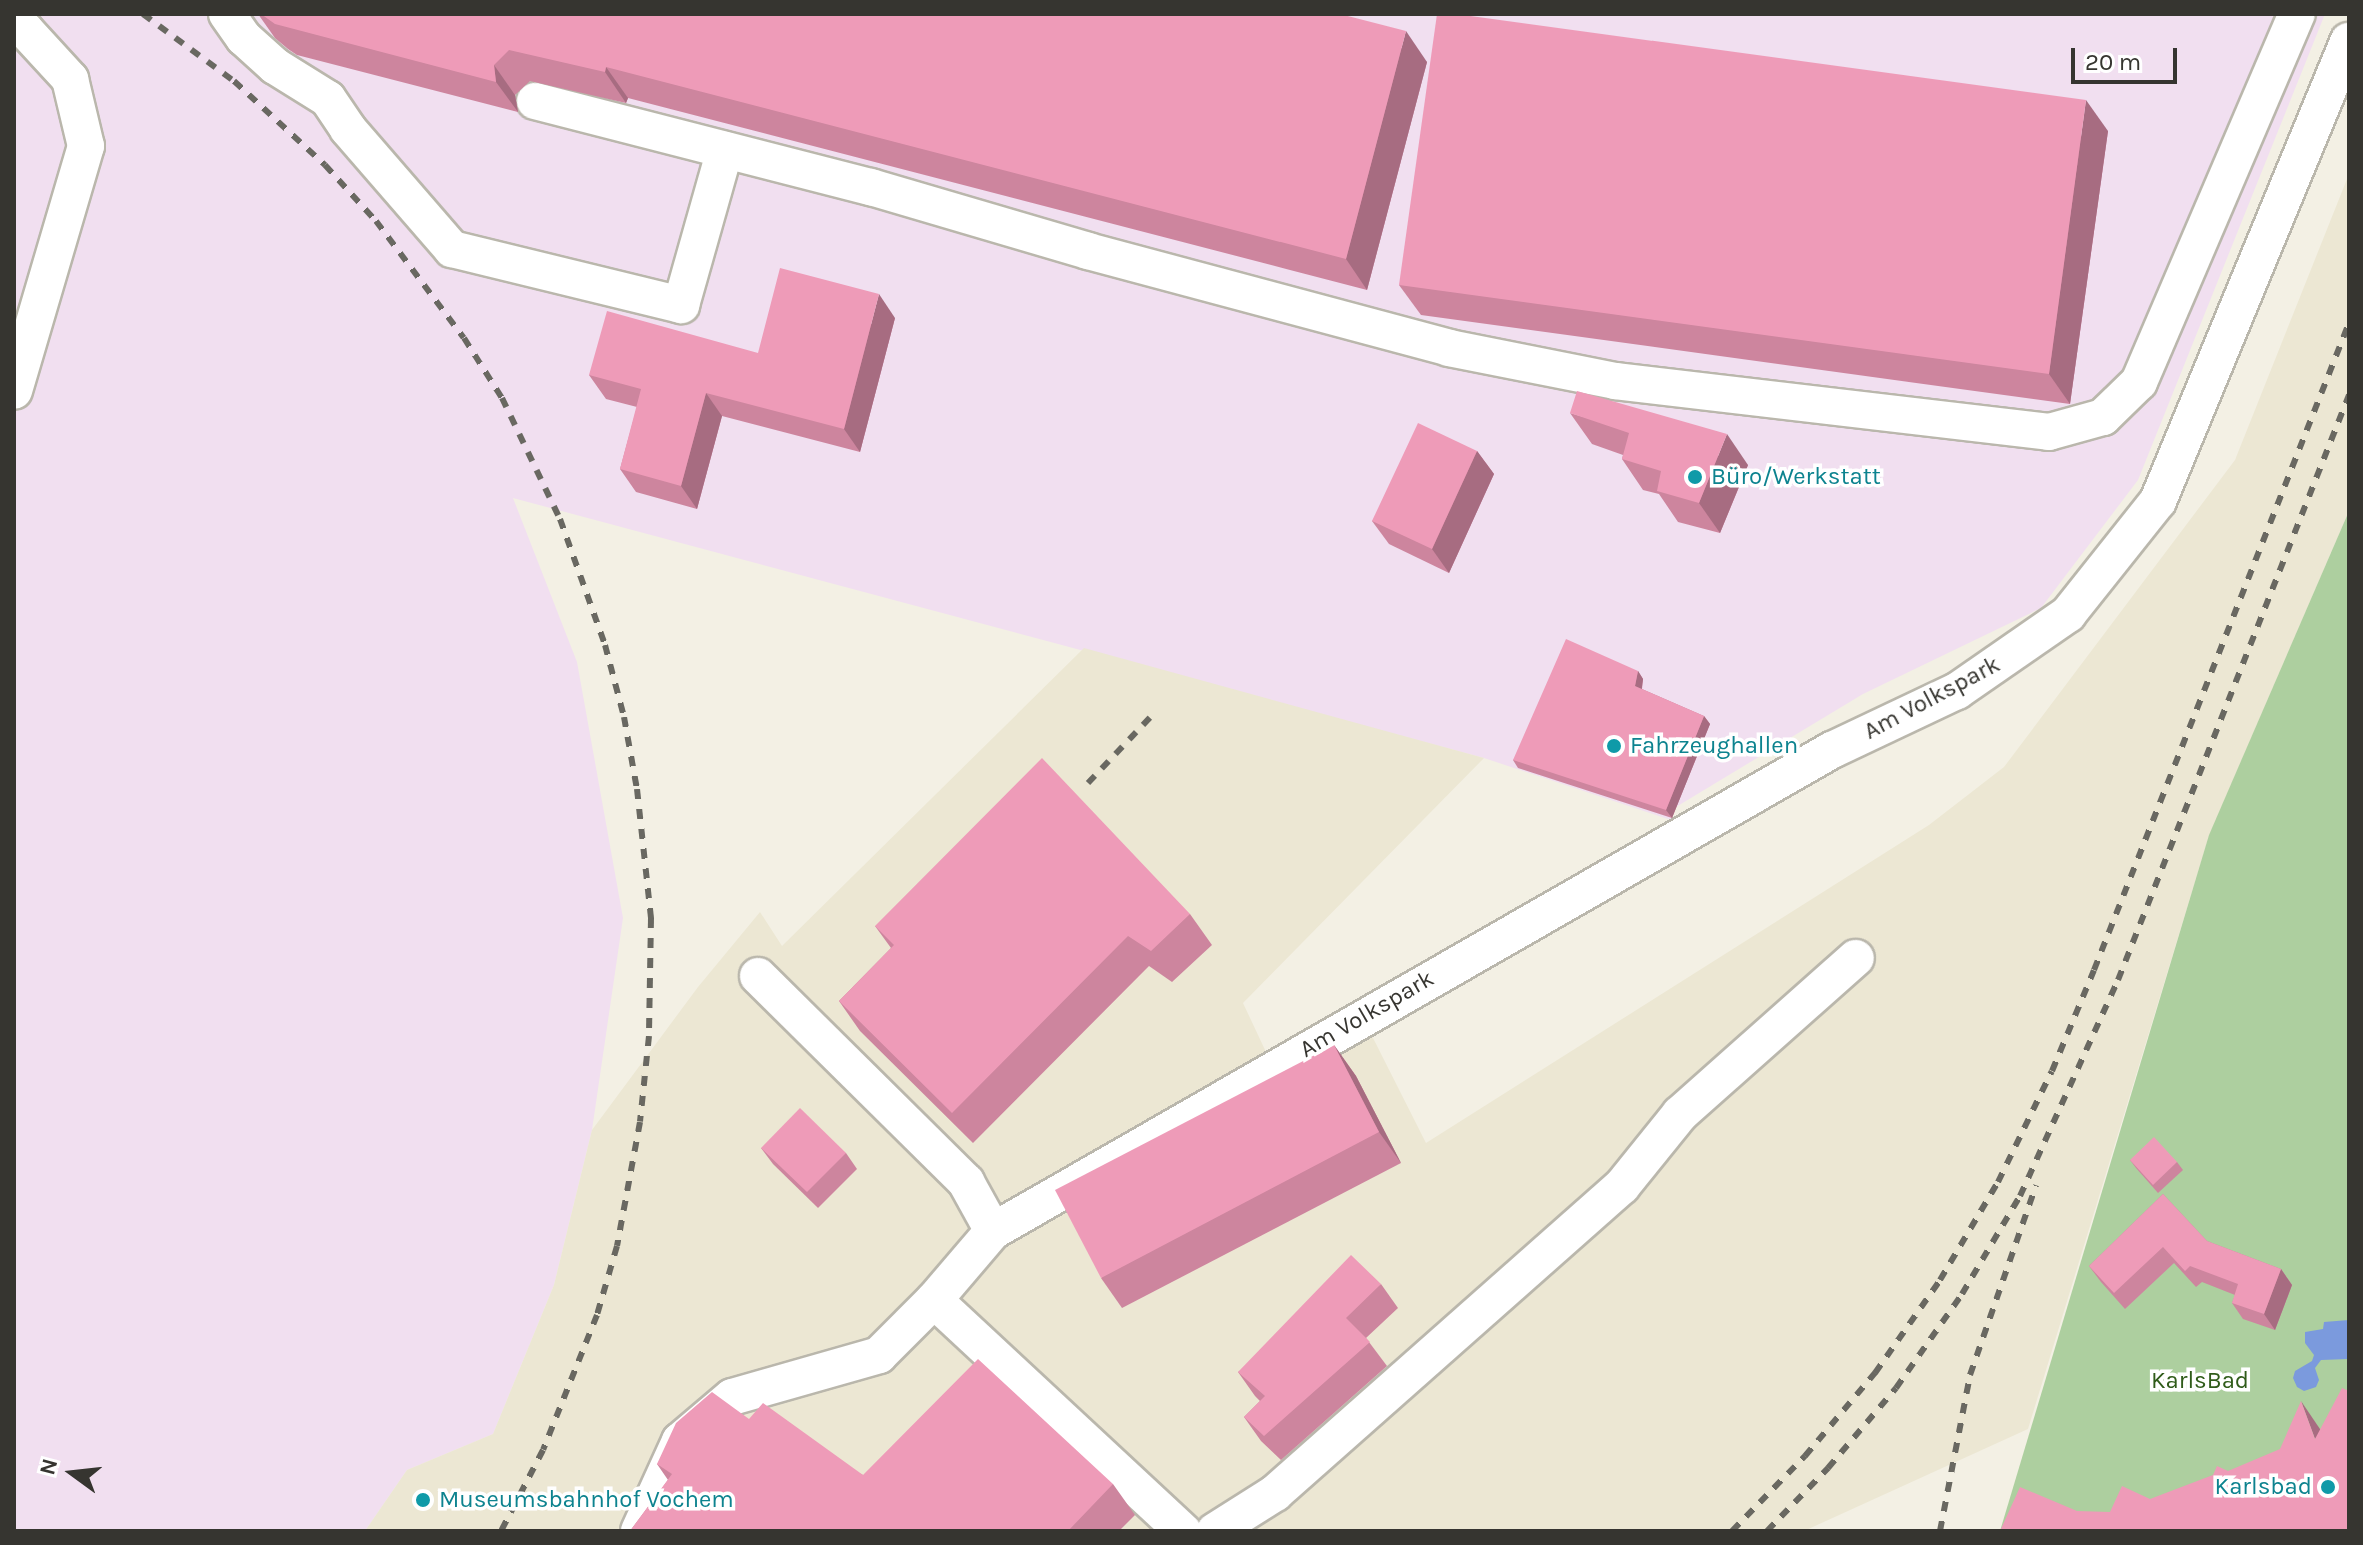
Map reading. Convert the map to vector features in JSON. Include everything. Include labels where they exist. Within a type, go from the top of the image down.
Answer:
[{"type":"lane","points":[[227,14],[244,38],[275,66],[328,99],[348,129],[452,249],[681,305],[725,150]]},
{"type":"lane","points":[[535,101],[1449,348],[1615,381],[2049,432],[2103,417],[2139,382],[2297,14]]},
{"type":"lane","points":[[14,24],[25,30],[70,79],[86,146],[14,391]]},
{"type":"lane","name":"Am Volkspark","points":[[639,1531],[680,1441],[732,1397],[879,1355],[934,1300],[993,1231],[1274,1067],[1584,877],[1832,750],[1957,691],[2068,614],[2158,501],[2349,41]]},
{"type":"lane","points":[[1215,1531],[1275,1493],[1622,1186],[1680,1114],[1856,958]]},
{"type":"lane","points":[[758,976],[966,1182],[993,1231]]},
{"type":"lane","points":[[934,1300],[1183,1531]]},
{"type":"shaded area","points":[[14,14],[2325,14],[2138,480],[2041,608],[1863,694],[1671,810],[1671,820],[1484,758],[513,498],[577,662],[623,918],[592,1130],[554,1285],[493,1434],[407,1470],[365,1531],[14,1531]]},
{"type":"shaded area","points":[[2349,174],[2349,511],[2209,836],[2028,1429],[1804,1531],[365,1531],[407,1470],[493,1434],[554,1285],[592,1130],[698,987],[760,912],[782,946],[1084,648],[1484,758],[1243,1003],[1281,1084],[1372,1036],[1426,1143],[1929,825],[2004,767],[2235,460]]},
{"type":"green space","name":"KarlsBad","points":[[2349,511],[2349,1531],[2000,1531],[2209,835]]},
{"type":"water","points":[[2349,1320],[2349,1359],[2321,1360],[2315,1368],[2319,1380],[2316,1387],[2304,1391],[2297,1387],[2293,1378],[2295,1371],[2312,1361],[2314,1355],[2305,1343],[2305,1332],[2323,1329],[2324,1322]]},
{"type":"building","points":[[261,14],[1340,14],[1406,31],[1346,259],[606,67],[605,72],[509,50],[494,65],[496,82],[275,24]]},
{"type":"building","points":[[1437,14],[1456,14],[2086,100],[2049,374],[1399,285]]},
{"type":"building","points":[[780,268],[879,294],[844,429],[706,393],[681,486],[620,469],[641,389],[589,375],[607,311],[758,353]]},
{"type":"building","points":[[1577,391],[1727,434],[1699,503],[1657,491],[1661,471],[1622,459],[1629,433],[1570,413]]},
{"type":"building","points":[[1418,423],[1477,451],[1432,549],[1372,521]]},
{"type":"building","name":"Fahrzeughallen","points":[[1566,639],[1638,671],[1635,686],[1704,716],[1666,810],[1513,760]]},
{"type":"building","points":[[1042,758],[1190,914],[1151,951],[1128,936],[952,1113],[839,1001],[894,945],[875,926]]},
{"type":"building","points":[[1334,1045],[1379,1132],[1101,1278],[1055,1190]]},
{"type":"building","points":[[800,1108],[846,1153],[807,1192],[761,1148]]},
{"type":"building","points":[[2154,1137],[2177,1162],[2153,1185],[2130,1160]]},
{"type":"building","points":[[2163,1194],[2207,1241],[2281,1269],[2264,1314],[2232,1303],[2238,1284],[2190,1266],[2185,1271],[2163,1247],[2114,1293],[2089,1266]]},
{"type":"building","points":[[1351,1255],[1381,1284],[1346,1318],[1370,1342],[1264,1436],[1244,1417],[1265,1396],[1238,1372]]},
{"type":"building","points":[[978,1359],[1113,1484],[1068,1531],[630,1531],[672,1474],[657,1464],[676,1423],[712,1392],[749,1419],[763,1403],[863,1475]]},
{"type":"building","points":[[2342,1388],[2349,1391],[2349,1531],[2000,1531],[2020,1487],[2077,1511],[2110,1512],[2122,1486],[2150,1499],[2213,1475],[2217,1466],[2228,1471],[2280,1449],[2301,1401],[2315,1439]]},
{"type":"railway","points":[[143,14],[234,81],[325,165],[376,221],[464,338],[502,398],[560,519],[605,645],[624,717],[637,789],[651,918],[649,1036],[640,1122],[617,1246],[597,1315],[543,1450],[501,1531]]},
{"type":"railway","points":[[1732,1531],[1805,1456],[1875,1373],[1940,1280],[1998,1182],[2052,1071],[2094,970],[2349,323]]},
{"type":"railway","points":[[1767,1531],[1828,1468],[1896,1388],[1962,1294],[2020,1196],[2118,980],[2349,395]]},
{"type":"railway","points":[[1088,783],[1156,711]]},
{"type":"railway","points":[[1940,1531],[1970,1375],[2036,1185]]},
{"type":"place","name":"Büro/Werkstatt","points":[[1695,477]]},
{"type":"place","name":"Fahrzeughallen","points":[[1614,746]]},
{"type":"place","name":"Karlsbad","points":[[2328,1487]]},
{"type":"place","name":"Museumsbahnhof Vochem","points":[[423,1500]]}]
